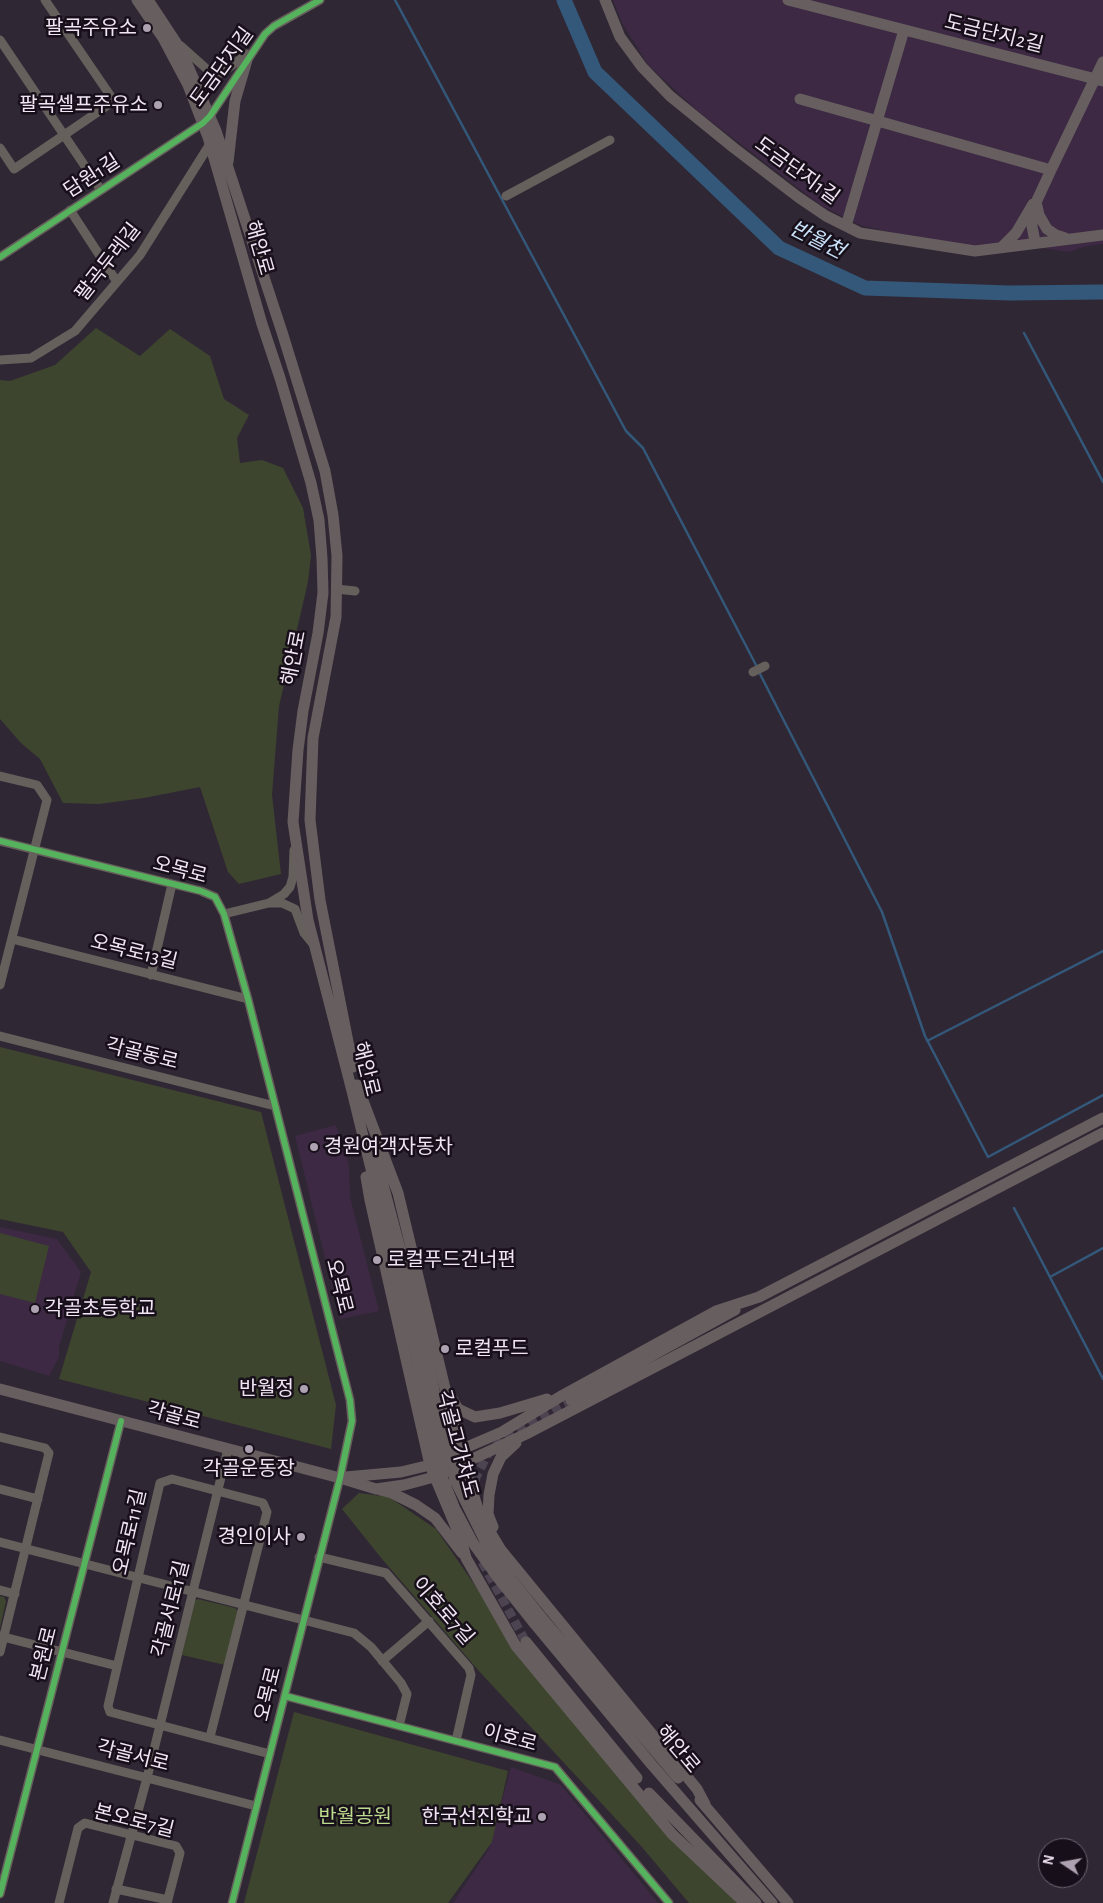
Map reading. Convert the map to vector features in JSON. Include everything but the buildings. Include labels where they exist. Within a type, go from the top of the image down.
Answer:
[{"type":"main road","name":"해안로","points":[[137,0],[163,38],[206,119],[210,144],[262,324],[280,378],[319,520],[322,593],[318,634],[303,711],[298,750],[294,822],[308,920],[355,1088],[418,1341]]},
{"type":"main road","name":"해안로","points":[[148,0],[181,50],[206,119],[227,169],[282,332],[325,471],[337,556],[336,617],[313,738],[310,820],[320,900],[355,1088]]},
{"type":"main road","name":"도금단지1길","points":[[605,0],[620,37],[642,67],[670,96],[798,197],[826,216],[860,233],[975,251],[1103,235]]},
{"type":"main road","name":"도금단지2길","points":[[788,0],[1099,80]]},
{"type":"main road","points":[[846,226],[904,30]]},
{"type":"main road","points":[[227,169],[235,101],[247,60]]},
{"type":"main road","points":[[1035,242],[1032,226],[1033,209],[1050,170],[1099,80],[1103,62]]},
{"type":"main road","points":[[800,99],[1050,170]]},
{"type":"main road","points":[[1038,197],[1039,215],[1047,230],[1070,239]]},
{"type":"main road","points":[[1002,247],[1016,232],[1038,197]]},
{"type":"main road","points":[[355,1088],[398,1193],[462,1463],[480,1515],[501,1550],[697,1789],[705,1804]]},
{"type":"main road","points":[[355,1088],[370,1200],[430,1466],[461,1539],[466,1558]]},
{"type":"main road","points":[[445,1387],[458,1409],[475,1417],[567,1398],[716,1311],[759,1297],[1103,1118]]},
{"type":"main road","points":[[501,1550],[488,1514],[493,1474],[501,1456],[526,1434],[1103,1133]]},
{"type":"main road","name":"각골고가차도","points":[[418,1341],[440,1468],[455,1510],[473,1543],[498,1579],[538,1620]]},
{"type":"main road","name":"각골로","points":[[0,1389],[376,1489],[404,1485],[434,1477],[526,1434]]},
{"type":"main road","name":"각골로","points":[[340,1478],[401,1472],[430,1466],[460,1450],[502,1432],[567,1398]]},
{"type":"main road","points":[[423,1435],[432,1448],[442,1452],[452,1443],[455,1428]]},
{"type":"main road","points":[[376,1489],[400,1497],[435,1518],[466,1558],[516,1646],[672,1834],[745,1903]]},
{"type":"main road","name":"해안로","points":[[538,1620],[692,1793],[705,1804],[788,1903]]},
{"type":"main road","name":"해안로","points":[[538,1620],[652,1765],[772,1903]]},
{"type":"main road","points":[[526,1642],[657,1802],[756,1903]]},
{"type":"street","points":[[0,148],[14,169],[114,101],[45,0]]},
{"type":"street","name":"도금단지길","points":[[206,119],[265,34],[274,26],[320,0]]},
{"type":"street","points":[[173,38],[209,71],[222,73],[256,46]]},
{"type":"street","points":[[0,40],[101,190]]},
{"type":"street","name":"담원1길","points":[[0,256],[206,119]]},
{"type":"street","points":[[506,196],[610,140]]},
{"type":"street","name":"팔곡두레길","points":[[0,360],[31,358],[75,331],[140,255],[210,144]]},
{"type":"street","points":[[70,210],[117,282]]},
{"type":"street","points":[[336,589],[355,591]]},
{"type":"street","points":[[753,672],[765,666]]},
{"type":"street","points":[[0,776],[37,785],[47,800],[1,980]]},
{"type":"street","points":[[269,903],[284,894],[290,887],[293,877],[295,830]]},
{"type":"street","name":"오목로","points":[[0,841],[172,884],[216,897],[224,914],[248,999],[350,1400],[352,1421],[340,1478],[232,1903]]},
{"type":"street","points":[[151,975],[172,884]]},
{"type":"street","points":[[224,914],[269,903],[282,903],[295,909],[304,933],[315,946]]},
{"type":"street","name":"오목로13길","points":[[12,939],[248,999]]},
{"type":"street","name":"각골동로","points":[[0,1036],[276,1106]]},
{"type":"street","name":"본원로","points":[[0,1894],[122,1421]]},
{"type":"street","points":[[0,1437],[45,1448],[49,1453],[15,1594],[2,1637],[0,1652]]},
{"type":"street","name":"각골서로1길","points":[[116,1888],[147,1778],[228,1449]]},
{"type":"street","name":"오목로11길","points":[[210,1737],[267,1512],[263,1503],[172,1479],[160,1483],[108,1706],[110,1712],[270,1754]]},
{"type":"street","points":[[0,1489],[38,1499]]},
{"type":"street","points":[[0,1542],[354,1633],[371,1647],[401,1683],[407,1694],[399,1726]]},
{"type":"street","name":"이호로7길","points":[[319,1557],[386,1573],[469,1668],[471,1675],[456,1741]]},
{"type":"street","points":[[0,1590],[15,1594]]},
{"type":"street","points":[[382,1661],[429,1621]]},
{"type":"street","points":[[2,1637],[117,1666]]},
{"type":"street","name":"이호로","points":[[285,1696],[555,1768],[669,1903]]},
{"type":"street","name":"각골서로","points":[[0,1740],[256,1806]]},
{"type":"street","name":"본오로7길","points":[[59,1903],[78,1828],[85,1824],[176,1846],[180,1853],[168,1902],[116,1888]]},
{"type":"street","points":[[113,1903],[116,1888]]},
{"type":"shaded area","points":[[613,0],[1103,0],[1103,244],[1083,247],[1070,252],[1018,245],[960,249],[860,225],[822,206],[700,113],[648,65],[622,23]]},
{"type":"shaded area","points":[[336,1125],[349,1165],[350,1197],[379,1311],[340,1319],[295,1136]]},
{"type":"shaded area","name":"각골초등학교","points":[[0,1227],[57,1239],[81,1272],[59,1347],[59,1357],[49,1376],[0,1361]]},
{"type":"shaded area","name":"한국선진학교","points":[[511,1767],[561,1785],[658,1903],[453,1903],[489,1849]]},
{"type":"green space","points":[[96,328],[140,356],[170,329],[210,356],[224,399],[249,415],[237,438],[240,463],[262,460],[283,468],[303,508],[311,555],[308,582],[279,706],[272,795],[281,874],[239,884],[228,872],[200,787],[144,798],[99,804],[63,803],[40,759],[21,743],[0,719],[0,380],[10,381],[55,365]]},
{"type":"green space","points":[[0,1047],[261,1112],[336,1405],[331,1449],[59,1379],[91,1272],[63,1232],[0,1219]]},
{"type":"green space","points":[[0,1233],[49,1246],[35,1303],[0,1294]]},
{"type":"green space","points":[[359,1493],[389,1497],[436,1529],[483,1597],[511,1647],[740,1903],[689,1903],[641,1846],[478,1670],[382,1559],[342,1509]]},
{"type":"green space","points":[[0,1596],[4,1597],[6,1601],[0,1628]]},
{"type":"green space","points":[[198,1599],[235,1608],[238,1611],[225,1665],[182,1655],[194,1601]]},
{"type":"green space","name":"반월공원","points":[[294,1712],[508,1771],[492,1842],[448,1903],[244,1903]]},
{"type":"waterway","points":[[395,0],[626,431],[643,448],[757,667]]},
{"type":"waterway","name":"반월천","points":[[564,0],[595,72],[779,248],[865,288],[1009,293],[1103,292]]},
{"type":"waterway","points":[[1024,333],[1103,482]]},
{"type":"waterway","points":[[759,672],[882,912],[925,1036],[988,1157],[1103,1095]]},
{"type":"waterway","points":[[927,1041],[1103,951]]},
{"type":"waterway","points":[[1014,1208],[1103,1379]]},
{"type":"waterway","points":[[1050,1277],[1103,1248]]},
{"type":"tunnel","points":[[473,1494],[476,1477],[489,1452],[511,1433],[571,1400]]},
{"type":"tunnel","points":[[482,1562],[526,1642]]},
{"type":"cycle path","points":[[0,257],[203,123],[210,116],[265,34],[274,26],[320,0]]},
{"type":"cycle path","points":[[0,841],[201,891],[215,897],[224,914],[248,999],[350,1400],[352,1421],[340,1478],[232,1903]]},
{"type":"cycle path","points":[[0,1894],[121,1421]]},
{"type":"cycle path","points":[[285,1696],[555,1767],[669,1903]]},
{"type":"place","name":"팔곡주유소","points":[[147,28]]},
{"type":"place","name":"팔곡셀프주유소","points":[[158,105]]},
{"type":"place","name":"경원여객자동차","points":[[314,1147]]},
{"type":"place","name":"로컬푸드건너편","points":[[377,1260]]},
{"type":"place","name":"각골초등학교","points":[[35,1309]]},
{"type":"place","name":"로컬푸드","points":[[445,1349]]},
{"type":"place","name":"반월정","points":[[304,1389]]},
{"type":"place","name":"각골운동장","points":[[249,1449]]},
{"type":"place","name":"경인이사","points":[[301,1537]]},
{"type":"place","name":"한국선진학교","points":[[542,1817]]}]
